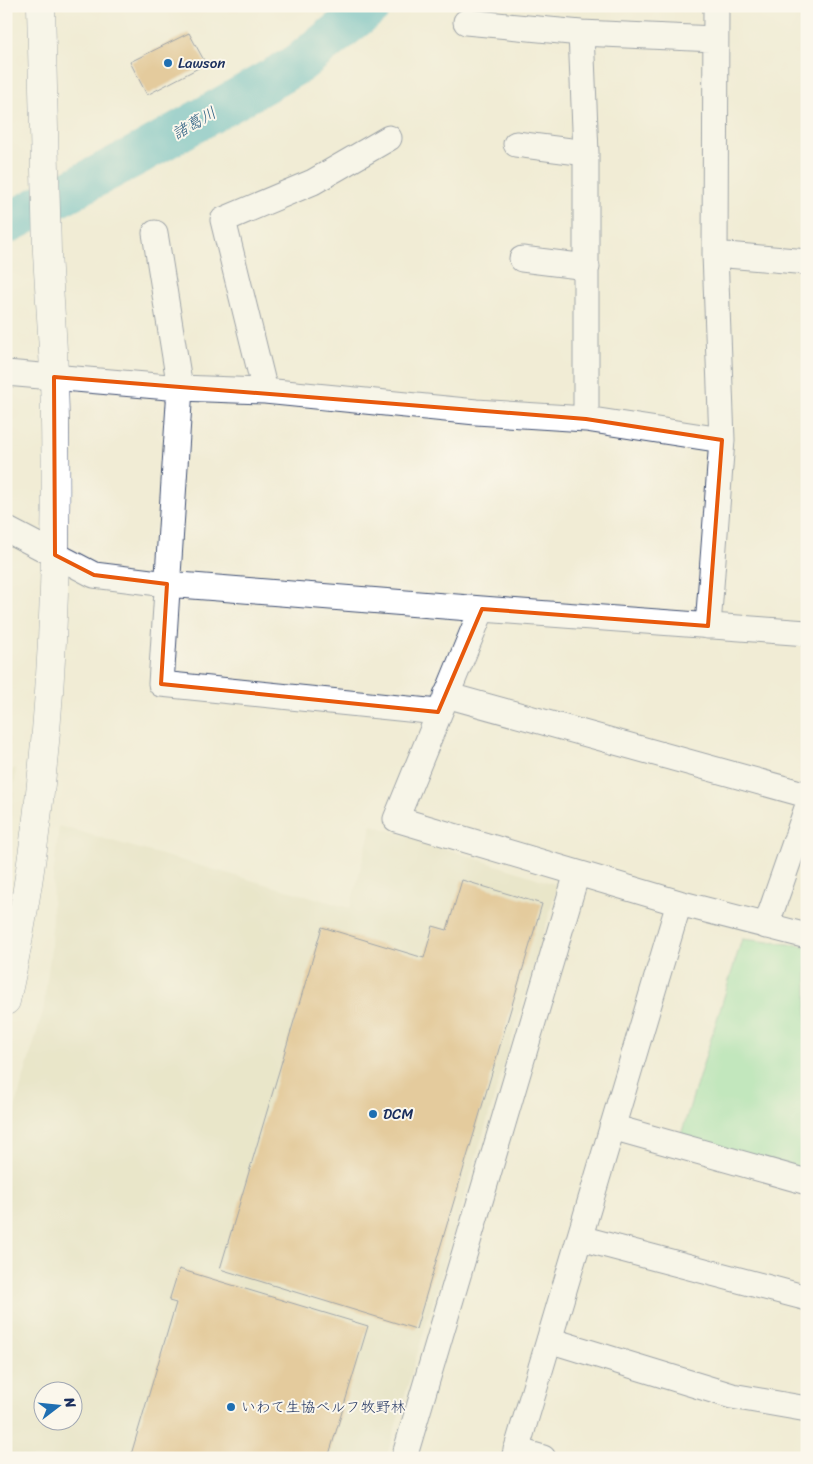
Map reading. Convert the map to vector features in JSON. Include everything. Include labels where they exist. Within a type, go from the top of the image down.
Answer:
[{"type":"street","points":[[6,1001],[22,930],[46,744],[55,556],[54,377],[47,254],[41,6]]},
{"type":"street","points":[[708,626],[722,440],[715,254],[716,6]]},
{"type":"street","points":[[466,22],[581,33],[716,39]]},
{"type":"street","points":[[581,33],[586,152],[586,419]]},
{"type":"street","points":[[265,391],[223,220],[313,182],[390,138]]},
{"type":"street","points":[[516,144],[586,152]]},
{"type":"street","points":[[155,233],[180,388],[161,684],[442,703],[807,795]]},
{"type":"street","points":[[715,254],[807,262]]},
{"type":"street","points":[[522,259],[587,267]]},
{"type":"street","points":[[6,373],[180,388],[265,391],[476,412],[586,419],[722,440]]},
{"type":"street","points":[[6,529],[94,575],[168,584],[807,633]]},
{"type":"street","points":[[482,609],[396,818],[679,903],[807,936]]},
{"type":"street","points":[[766,926],[802,841],[807,808]]},
{"type":"street","points":[[404,1458],[577,873]]},
{"type":"street","points":[[543,1458],[515,1454],[679,903]]},
{"type":"street","points":[[612,1127],[807,1182]]},
{"type":"street","points":[[580,1238],[807,1298]]},
{"type":"street","points":[[549,1340],[732,1396],[807,1409]]},
{"type":"highlighted area","points":[[54,377],[586,419],[722,440],[708,626],[482,609],[438,712],[161,684],[167,584],[94,575],[55,555]]},
{"type":"shaded area","points":[[16,768],[6,874],[6,771]]},
{"type":"shaded area","points":[[372,825],[558,885],[386,1458],[6,1458],[6,1139],[43,1011],[51,949],[53,876],[59,826],[350,908]]},
{"type":"green space","points":[[742,939],[807,946],[807,1173],[680,1138]]},
{"type":"building","name":"Lawson","points":[[189,33],[206,64],[147,95],[130,62]]},
{"type":"building","name":"DCM","points":[[462,880],[542,904],[416,1329],[220,1269],[322,927],[424,958],[433,926],[447,930]]},
{"type":"building","points":[[179,1269],[368,1326],[328,1458],[130,1458],[176,1303],[169,1301]]},
{"type":"waterway","name":"諸葛川","points":[[6,224],[141,153],[298,64],[371,6]]},
{"type":"place","name":"Lawson","points":[[168,63]]},
{"type":"place","name":"DCM","points":[[373,1114]]},
{"type":"place","name":"いわて生協ベルフ牧野林","points":[[231,1407]]}]
